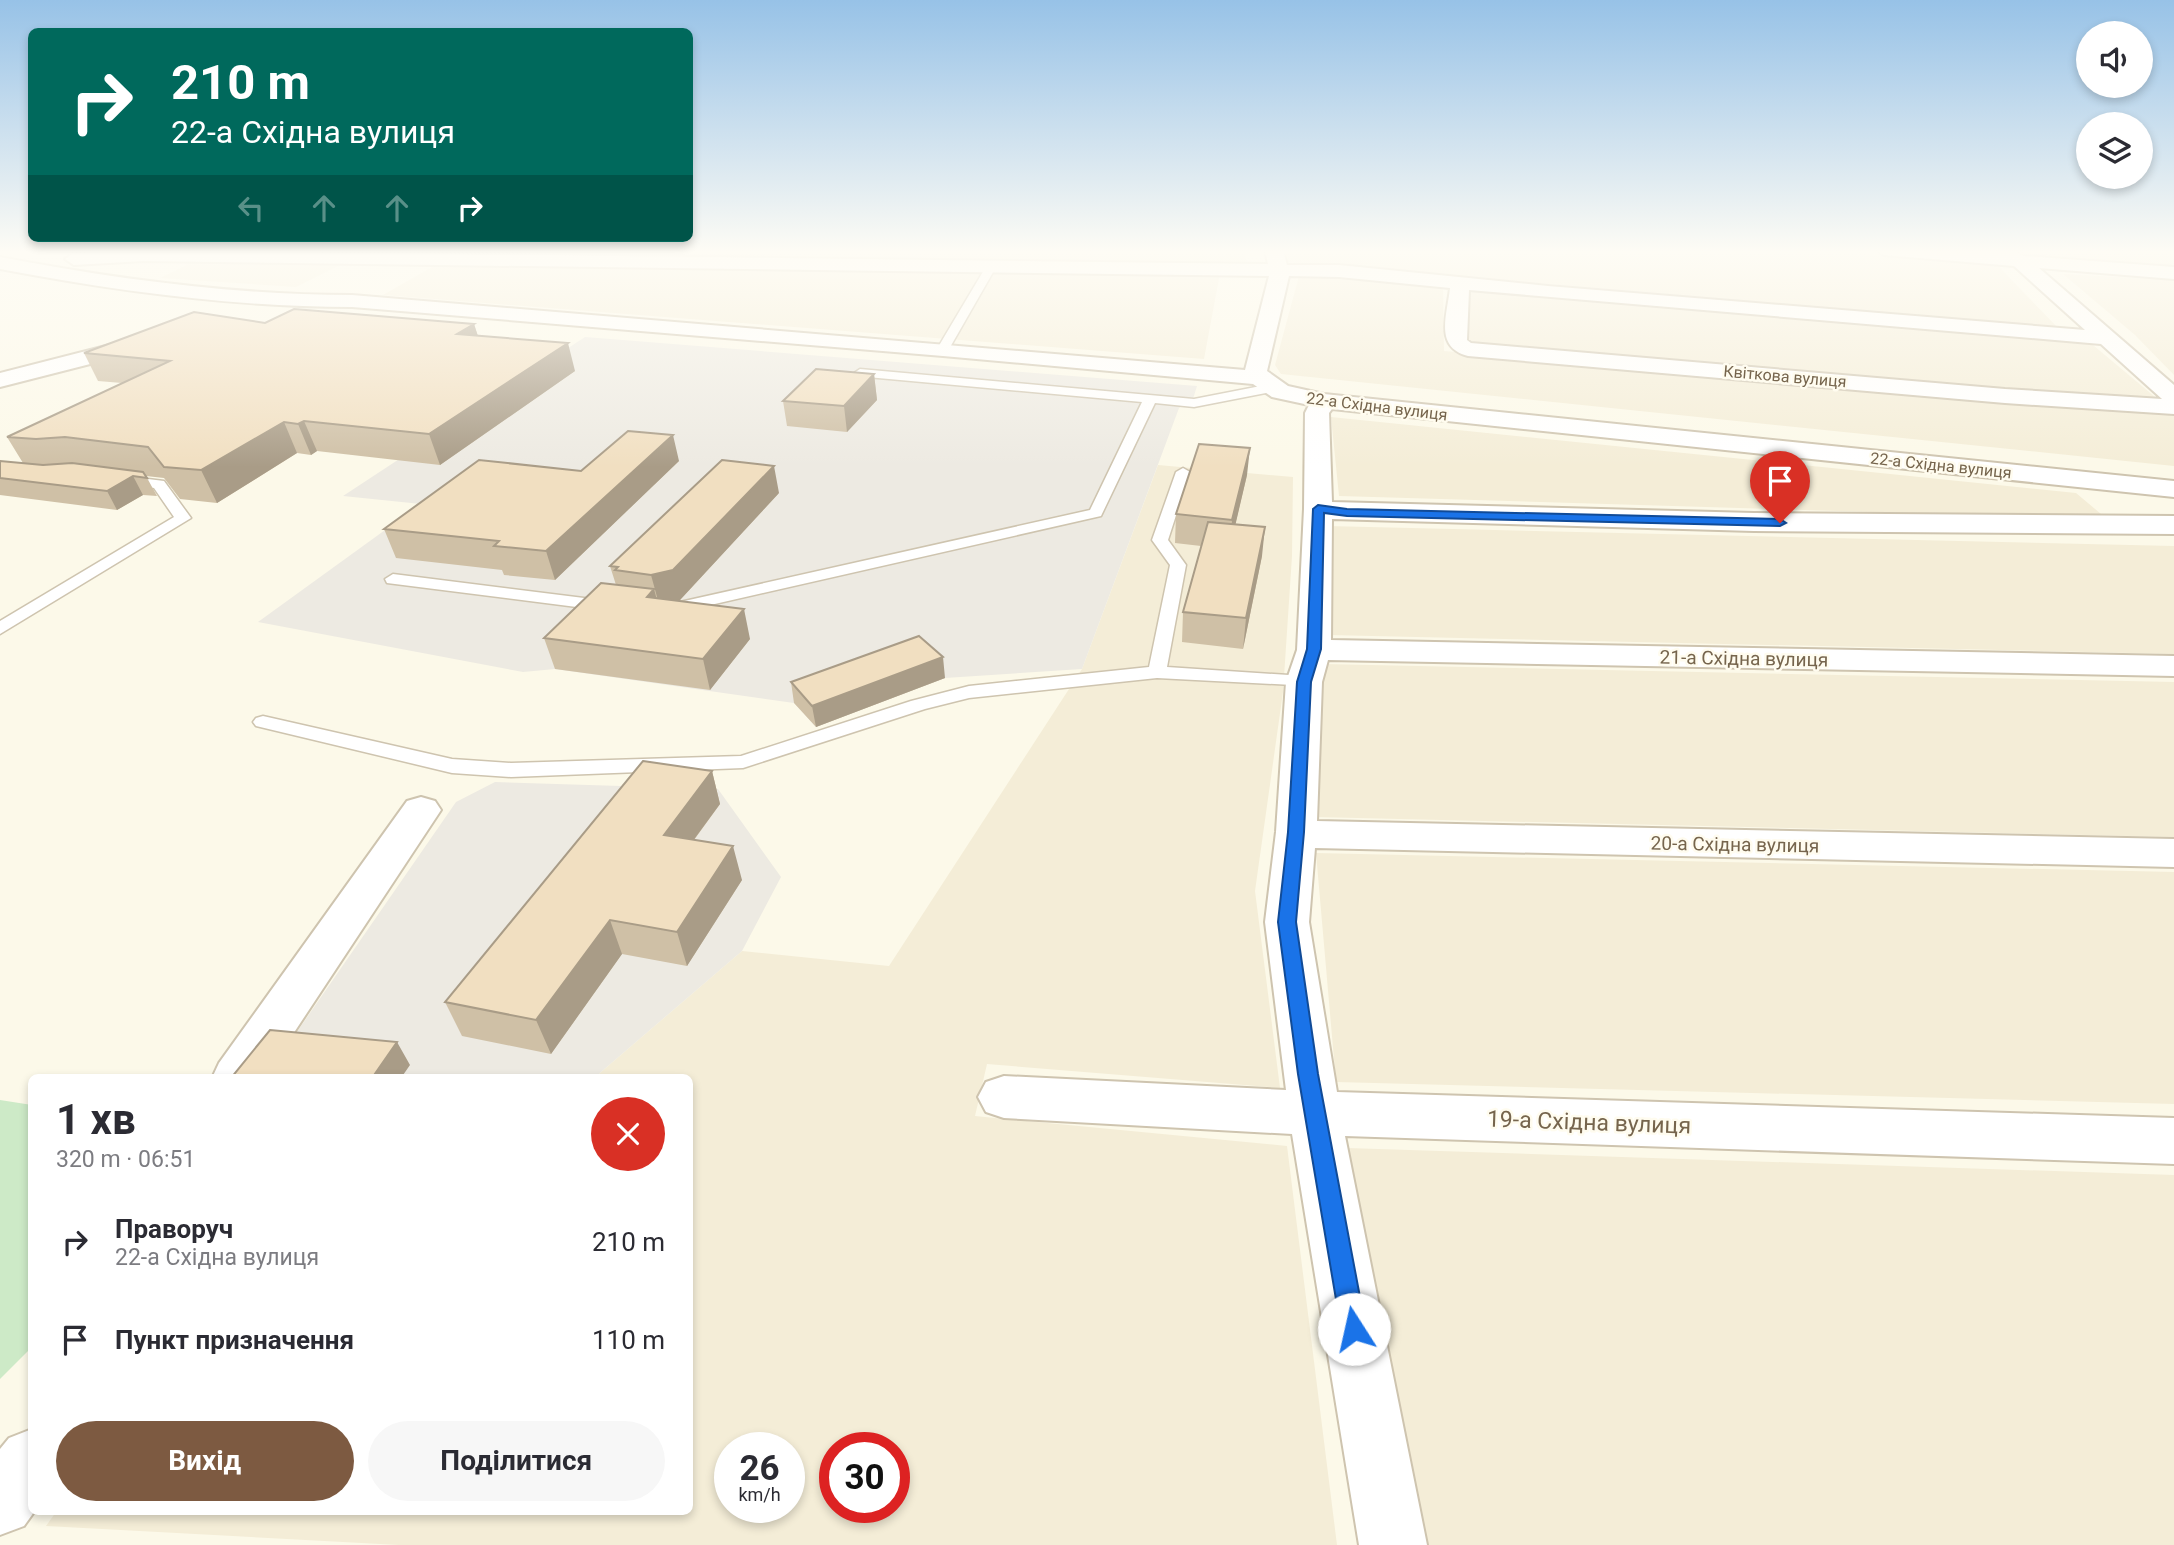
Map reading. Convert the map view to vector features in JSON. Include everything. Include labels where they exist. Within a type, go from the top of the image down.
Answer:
[{"type":"street","name":"22-а Східна вулиця","points":[[612,322],[943,349],[1265,383],[1293,396],[1324,401],[2174,489]]},
{"type":"street","points":[[1265,383],[1256,371],[1268,322]]},
{"type":"street","name":"Квіткова вулиця","points":[[1457,322],[1456,340],[1460,346],[1468,349],[2006,396],[2174,407]]},
{"type":"street","points":[[1918,322],[2109,338]]},
{"type":"street","points":[[2091,322],[2174,397]]},
{"type":"street","points":[[0,380],[160,339]]},
{"type":"street","points":[[1324,401],[1317,413],[1318,509],[1309,666],[1287,922],[1315,1113],[1393,1545]]},
{"type":"street","points":[[1318,509],[1347,512],[1741,522],[2174,525]]},
{"type":"street","name":"21-а Східна вулиця","points":[[1309,666],[2174,666]]},
{"type":"street","points":[[240,1074],[421,810]]},
{"type":"street","name":"20-а Східна вулиця","points":[[1296,832],[1330,836],[2174,853]]},
{"type":"street","name":"19-а Східна вулиця","points":[[1004,1097],[1315,1113],[2174,1141]]},
{"type":"street","points":[[0,1502],[28,1466]]},
{"type":"lane","points":[[943,349],[959,322]]},
{"type":"lane","points":[[860,373],[1194,403],[1265,383]]},
{"type":"lane","points":[[659,612],[1096,513],[1150,399]]},
{"type":"lane","points":[[1157,672],[1178,565],[1160,540],[1183,472]]},
{"type":"lane","points":[[0,629],[184,518],[159,484],[108,478]]},
{"type":"lane","points":[[393,579],[619,607]]},
{"type":"lane","points":[[263,722],[464,767],[511,771],[743,762],[918,705],[969,692],[1157,672],[1309,666]]},
{"type":"shaded area","points":[[731,322],[1211,322],[1204,359]]},
{"type":"shaded area","points":[[1287,322],[1444,322],[1444,351],[2174,414],[2174,466],[1281,374],[1275,365]]},
{"type":"shaded area","points":[[1468,322],[1878,322],[2087,340],[2161,402],[1467,345]]},
{"type":"shaded area","points":[[1999,322],[2052,322],[2057,327]]},
{"type":"shaded area","points":[[2120,322],[2174,322],[2174,375]]},
{"type":"shaded area","points":[[585,337],[1197,386],[1193,399],[1179,408],[1082,669],[945,678],[816,727],[794,703],[555,669],[523,672],[258,622],[421,504],[343,496]]},
{"type":"shaded area","points":[[1331,417],[2076,493],[2107,519],[1339,496]]},
{"type":"shaded area","points":[[1158,465],[1293,477],[1292,556],[1283,692],[1255,891],[1280,1088],[987,1064],[975,1116],[1287,1146],[1337,1545],[399,1545],[46,1526],[54,1515],[693,1515],[693,1074],[599,1074],[742,951],[889,966],[1082,669]]},
{"type":"shaded area","points":[[1327,526],[2174,546],[2174,654],[1328,635]]},
{"type":"shaded area","points":[[1322,664],[2174,682],[2174,837],[1315,817]]},
{"type":"shaded area","points":[[495,782],[718,789],[781,877],[742,951],[599,1074],[268,1074],[456,802]]},
{"type":"shaded area","points":[[1316,853],[2174,872],[2174,1104],[1336,1082]]},
{"type":"shaded area","points":[[1347,1148],[2174,1175],[2174,1545],[1418,1545]]},
{"type":"green space","points":[[0,1100],[28,1104],[28,1351],[0,1379]]},
{"type":"building","points":[[167,322],[451,322],[474,324],[457,334],[568,343],[429,434],[304,421],[298,424],[284,422],[201,470],[164,467],[148,447],[65,437],[7,437],[170,361],[84,353]]},
{"type":"building","points":[[816,369],[874,374],[844,406],[783,401]]},
{"type":"building","points":[[628,431],[673,435],[546,551],[494,546],[499,541],[384,529],[479,460],[581,471]]},
{"type":"building","points":[[1199,444],[1250,448],[1232,520],[1176,514]]},
{"type":"building","points":[[722,460],[774,466],[673,570],[651,575],[615,570],[618,567],[610,566]]},
{"type":"building","points":[[0,461],[43,465],[72,463],[143,472],[147,478],[133,476],[107,491],[0,478]]},
{"type":"building","points":[[1208,522],[1265,527],[1246,618],[1183,612]]},
{"type":"building","points":[[601,583],[654,589],[647,597],[744,609],[703,659],[544,638]]},
{"type":"building","points":[[919,636],[943,657],[812,706],[791,682]]},
{"type":"building","points":[[643,761],[712,771],[664,835],[733,846],[677,932],[610,920],[536,1020],[445,1002]]},
{"type":"building","points":[[270,1030],[397,1042],[375,1074],[234,1074]]},
{"type":"route","points":[[1354,1329],[1308,1074],[1289,952],[1287,922],[1296,832],[1304,682],[1314,649],[1318,509],[1347,512],[1780,523]]}]
